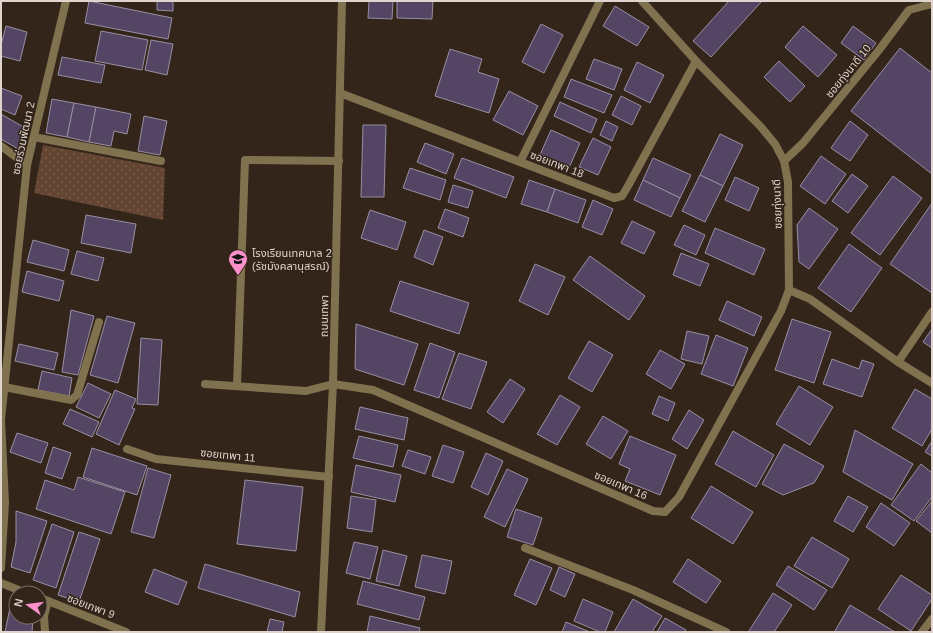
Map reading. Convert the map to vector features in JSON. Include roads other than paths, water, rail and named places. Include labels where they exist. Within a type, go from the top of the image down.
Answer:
[{"type":"street","name":"ซอยร่วมพัฒนา 2","points":[[1,568],[5,503],[1,420],[4,387],[3,369],[27,165],[66,1]]},
{"type":"street","name":"ถนนเทพา","points":[[322,632],[333,384],[342,1]]},
{"type":"street","points":[[520,162],[600,1]]},
{"type":"street","name":"ซอยทุ่งนาดี","points":[[642,1],[696,61],[761,127],[774,144],[784,161],[788,182],[789,290]]},
{"type":"street","name":"ซอยทุ่งนาดี 10","points":[[784,161],[803,143],[879,50],[909,10],[932,4]]},
{"type":"street","name":"ซอยเทพา 18","points":[[340,93],[614,198],[622,196],[696,61]]},
{"type":"street","points":[[34,137],[161,161]]},
{"type":"street","points":[[1,146],[27,165]]},
{"type":"street","points":[[237,386],[245,160],[339,161]]},
{"type":"street","points":[[789,290],[810,299],[898,362],[932,383]]},
{"type":"street","name":"ซอยเทพา 16","points":[[333,384],[373,390],[653,511],[665,512],[679,497],[781,311],[789,290]]},
{"type":"street","points":[[898,362],[932,312]]},
{"type":"street","points":[[4,387],[71,400],[77,395],[99,322]]},
{"type":"street","points":[[205,384],[306,391],[333,384]]},
{"type":"street","name":"ซอยเทพา 11","points":[[127,449],[156,459],[329,477]]},
{"type":"street","points":[[525,548],[633,590],[726,632]]},
{"type":"street","name":"ซอยเทพา 9","points":[[48,602],[126,632]]},
{"type":"street","points":[[922,632],[932,619]]},
{"type":"place","name":"โรงเรียนเทศบาล 2 (รัชมังคลานุสรณ์)","points":[[238,276]]}]
